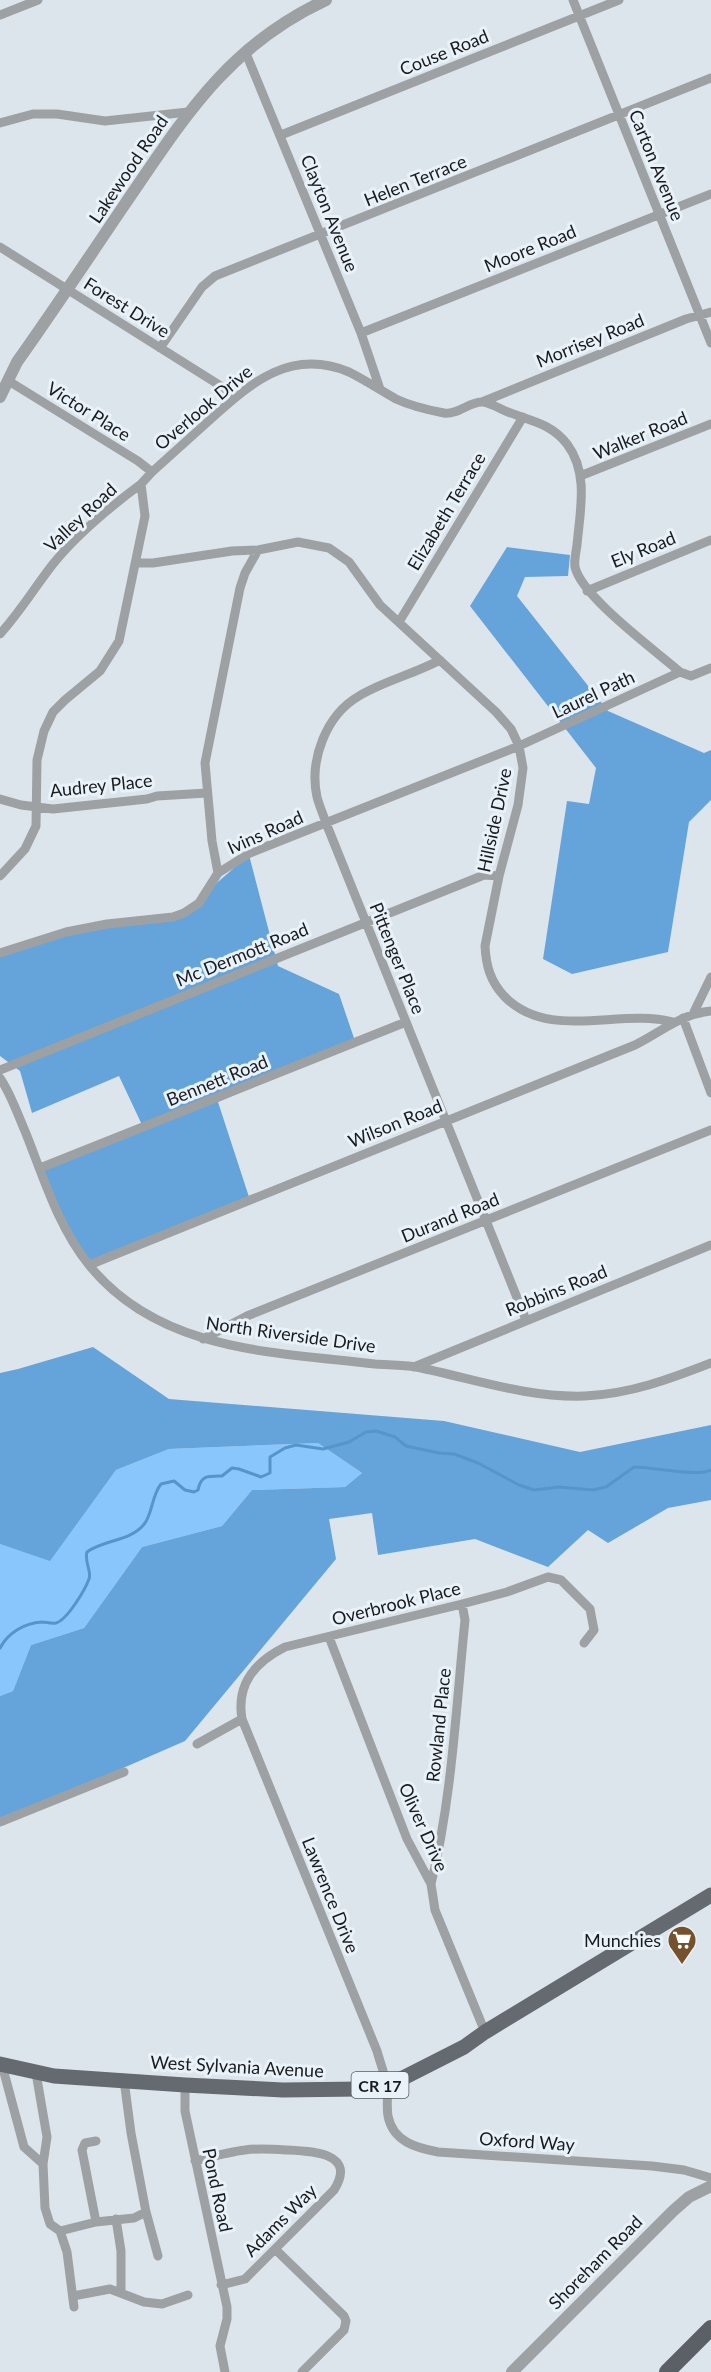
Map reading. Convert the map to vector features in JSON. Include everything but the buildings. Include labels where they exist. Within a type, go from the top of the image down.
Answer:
[{"type":"highway","points":[[671,2371],[711,2328]]},
{"type":"main road","name":"West Sylvania Avenue","points":[[1,2064],[36,2073],[185,2085],[331,2090],[387,2084],[468,2052],[485,2032],[711,1895]]},
{"type":"street","points":[[0,15],[38,0]]},
{"type":"street","name":"Lakewood Road","points":[[0,397],[17,362],[188,112],[245,51],[287,21],[326,0]]},
{"type":"street","name":"Carton Avenue","points":[[573,0],[711,343]]},
{"type":"street","name":"Couse Road","points":[[281,135],[619,0]]},
{"type":"street","name":"Clayton Avenue","points":[[245,51],[361,333],[380,389]]},
{"type":"street","name":"Helen Terrace","points":[[160,348],[207,281],[711,78]]},
{"type":"street","points":[[0,123],[33,114],[57,114],[105,121],[188,112]]},
{"type":"street","name":"Moore Road","points":[[361,333],[711,194]]},
{"type":"street","name":"Forest Drive","points":[[0,247],[224,388],[234,398]]},
{"type":"street","name":"Morrisey Road","points":[[482,402],[711,312]]},
{"type":"street","name":"Overlook Drive","points":[[141,484],[234,398],[265,375],[299,365],[333,367],[348,372],[398,400],[447,414],[482,402]]},
{"type":"street","name":"Victor Place","points":[[7,380],[152,472]]},
{"type":"street","points":[[482,402],[538,421],[559,435],[573,453],[582,489],[575,568],[587,591],[680,672],[691,676],[711,668]]},
{"type":"street","name":"Elizabeth Terrace","points":[[399,622],[523,417]]},
{"type":"street","name":"Walker Road","points":[[580,476],[711,424]]},
{"type":"street","points":[[0,876],[25,849],[36,826],[37,760],[44,731],[53,712],[100,671],[117,648],[146,509],[141,484]]},
{"type":"street","name":"Valley Road","points":[[0,634],[65,549],[118,501],[141,484]]},
{"type":"street","name":"Ely Road","points":[[587,591],[711,540]]},
{"type":"street","name":"Hillside Drive","points":[[136,563],[153,563],[232,550],[258,550],[298,542],[329,548],[339,553],[349,562],[373,596],[496,712],[511,729],[519,746],[523,776],[518,805],[485,940],[486,961],[491,977],[513,1005],[533,1017],[549,1021],[631,1017],[678,1020]]},
{"type":"street","points":[[218,873],[212,841],[205,763],[245,573],[258,550]]},
{"type":"street","name":"Pittenger Place","points":[[440,660],[362,694],[334,719],[320,747],[315,770],[317,798],[526,1320]]},
{"type":"street","name":"Laurel Path","points":[[519,746],[680,672]]},
{"type":"street","name":"Ivins Road","points":[[0,953],[66,932],[107,924],[173,917],[184,913],[199,903],[218,873],[250,853],[519,746]]},
{"type":"street","name":"Audrey Place","points":[[0,799],[53,809],[157,796],[207,793]]},
{"type":"street","name":"Mc Dermott Road","points":[[0,1070],[484,875],[499,876]]},
{"type":"street","points":[[694,1012],[711,977]]},
{"type":"street","name":"Wilson Road","points":[[89,1266],[635,1045],[694,1012],[711,1011]]},
{"type":"street","points":[[678,1020],[711,1093]]},
{"type":"street","name":"Bennett Road","points":[[39,1168],[406,1022]]},
{"type":"street","name":"North Riverside Drive","points":[[0,1078],[13,1102],[68,1234],[89,1266],[136,1308],[172,1329],[203,1340],[255,1349],[414,1367],[525,1392],[583,1396],[638,1388],[711,1363]]},
{"type":"street","name":"Durand Road","points":[[203,1340],[247,1316],[711,1130]]},
{"type":"street","name":"Robbins Road","points":[[414,1367],[711,1245]]},
{"type":"street","name":"Overbrook Place","points":[[242,1719],[239,1702],[250,1676],[262,1661],[285,1647],[462,1604],[548,1577],[561,1580],[590,1610],[594,1630],[584,1643]]},
{"type":"street","name":"Rowland Place","points":[[431,1884],[440,1848],[447,1800],[465,1620],[462,1604]]},
{"type":"street","name":"Oliver Drive","points":[[329,1637],[407,1839],[431,1884],[435,1910],[485,2032]]},
{"type":"street","points":[[197,1744],[242,1719]]},
{"type":"street","name":"Lawrence Drive","points":[[242,1719],[376,2051],[387,2084]]},
{"type":"street","points":[[0,1822],[124,1772]]},
{"type":"street","points":[[1,2064],[24,2147],[43,2164]]},
{"type":"street","points":[[36,2073],[47,2137],[43,2164],[45,2208],[50,2224],[60,2231],[66,2252],[74,2307]]},
{"type":"street","points":[[124,2080],[131,2133],[146,2212],[158,2256]]},
{"type":"street","name":"Oxford Way","points":[[387,2084],[388,2116],[393,2129],[405,2142],[419,2149],[652,2166],[684,2170],[711,2178]]},
{"type":"street","name":"Pond Road","points":[[185,2085],[185,2111],[227,2312],[220,2346],[225,2372]]},
{"type":"street","points":[[96,2142],[86,2143],[82,2150],[96,2222]]},
{"type":"street","name":"Adams Way","points":[[195,2161],[258,2148],[318,2151],[332,2158],[339,2170],[337,2185],[245,2280],[221,2285]]},
{"type":"street","name":"Shoreham Road","points":[[512,2372],[673,2211],[689,2197],[711,2186]]},
{"type":"street","points":[[60,2231],[96,2222],[134,2218],[146,2212]]},
{"type":"street","points":[[116,2219],[120,2251],[121,2292]]},
{"type":"street","points":[[275,2249],[344,2316],[346,2321],[344,2330],[302,2372]]},
{"type":"street","points":[[73,2296],[110,2289],[144,2302],[162,2304],[188,2295]]},
{"type":"shaded area","points":[[507,547],[570,555],[568,576],[525,577],[517,596],[608,711],[704,753],[711,750],[711,800],[689,822],[668,952],[572,974],[543,959],[567,801],[589,804],[596,768],[470,606]]},
{"type":"shaded area","points":[[249,855],[278,966],[339,994],[356,1044],[218,1102],[249,1197],[87,1264],[40,1170],[143,1127],[119,1076],[32,1113],[20,1071],[0,1056],[0,957],[61,933],[174,920]]},
{"type":"shaded area","points":[[93,1347],[169,1399],[444,1421],[580,1452],[711,1425],[711,1500],[668,1508],[608,1543],[588,1530],[548,1567],[475,1539],[378,1555],[372,1513],[329,1519],[336,1559],[185,1741],[0,1818],[0,1696],[13,1691],[31,1645],[84,1628],[142,1547],[222,1526],[252,1490],[345,1487],[362,1473],[318,1443],[169,1449],[116,1470],[50,1561],[0,1544],[0,1373]]},
{"type":"shaded area","points":[[318,1443],[362,1473],[345,1487],[252,1490],[222,1526],[142,1547],[84,1628],[31,1645],[13,1691],[0,1696],[0,1544],[50,1560],[116,1470],[169,1449]]},
{"type":"waterway","points":[[0,1648],[12,1633],[23,1627],[42,1622],[56,1623],[70,1611],[89,1579],[87,1552],[139,1529],[148,1518],[161,1484],[174,1481],[185,1490],[194,1492],[198,1490],[203,1479],[209,1476],[222,1476],[232,1468],[261,1477],[270,1473],[270,1457],[285,1448],[296,1445],[323,1449],[349,1442],[366,1432],[376,1431],[395,1437],[406,1446],[454,1454],[534,1490],[559,1487],[593,1490],[606,1487],[634,1467],[685,1472],[711,1470]]},
{"type":"place","name":"Munchies","points":[[682,1966]]}]
